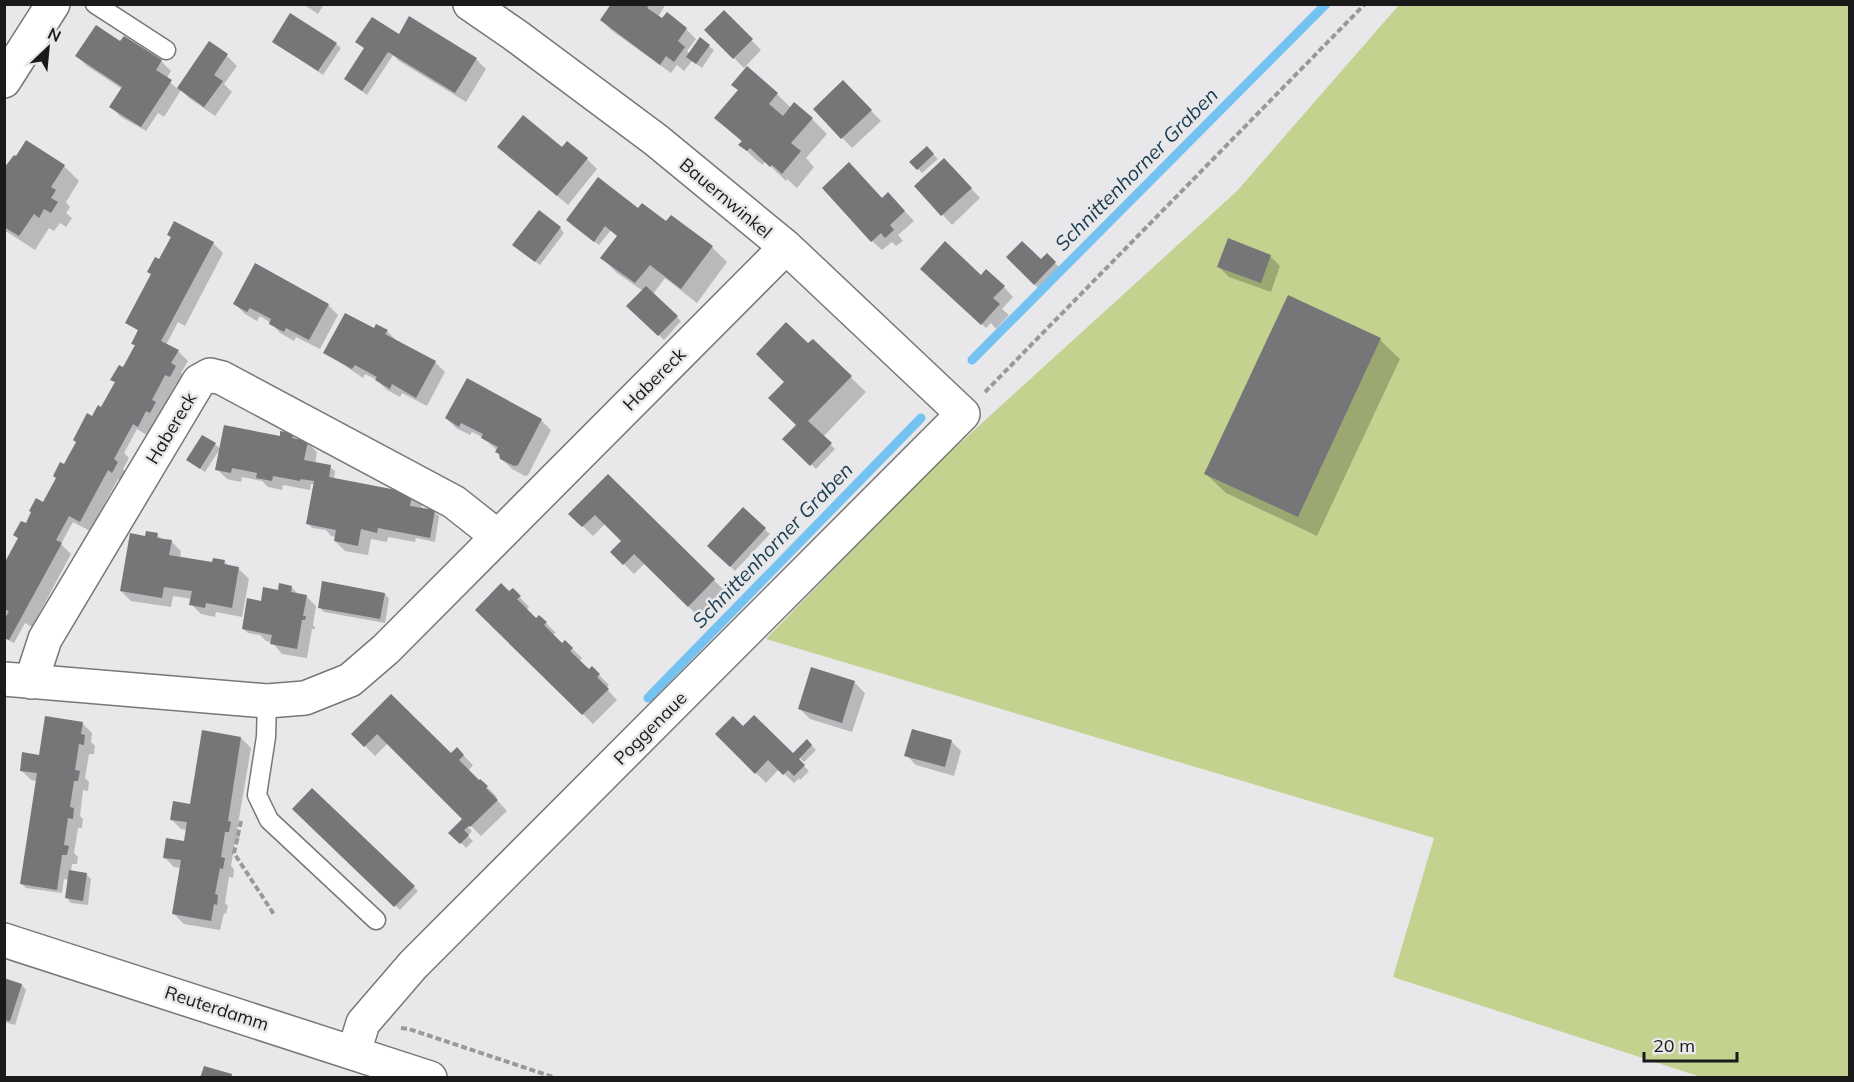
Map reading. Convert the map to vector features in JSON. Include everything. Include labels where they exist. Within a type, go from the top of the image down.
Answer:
[{"type":"street","points":[[4,81],[54,4]]},
{"type":"street","name":"Bauernwinkel","points":[[470,4],[656,140],[786,247],[963,414]]},
{"type":"street","name":"Habereck","points":[[497,536],[454,502],[222,378],[210,375],[199,381],[45,639],[18,680],[267,701],[305,698],[350,680],[386,649],[786,247]]},
{"type":"street","name":"Poggenaue","points":[[358,1038],[413,965],[963,414]]},
{"type":"street","name":"Reuterdamm","points":[[4,939],[358,1038],[430,1077]]},
{"type":"lane","points":[[95,4],[166,50]]},
{"type":"lane","points":[[267,701],[266,737],[256,795],[269,820],[376,920]]},
{"type":"path","points":[[963,414],[1365,4]]},
{"type":"path","points":[[256,795],[243,813],[234,853],[275,916]]},
{"type":"path","points":[[358,1038],[409,1029],[556,1077]]},
{"type":"green space","points":[[1399,5],[1849,5],[1849,1077],[1701,1077],[1393,977],[1434,838],[766,639],[928,472],[1237,191]]},
{"type":"building","points":[[611,4],[650,4],[647,8],[662,18],[667,12],[687,28],[678,41],[685,47],[674,62],[666,56],[660,65],[600,20]]},
{"type":"building","points":[[724,10],[753,39],[733,59],[704,30]]},
{"type":"building","points":[[290,13],[337,43],[318,71],[272,42]]},
{"type":"building","points":[[409,16],[477,58],[455,93],[388,52],[362,91],[344,79],[364,48],[355,42],[372,17],[399,34]]},
{"type":"building","points":[[96,25],[120,41],[124,36],[162,60],[156,70],[172,80],[141,127],[109,107],[122,87],[75,56]]},
{"type":"building","points":[[700,37],[710,45],[696,64],[686,57]]},
{"type":"building","points":[[209,41],[228,54],[214,75],[223,81],[204,107],[177,88]]},
{"type":"building","points":[[747,66],[778,93],[769,104],[783,116],[794,102],[813,118],[791,143],[801,151],[782,174],[772,165],[770,167],[750,148],[747,151],[738,145],[742,141],[714,118],[738,90],[731,85]]},
{"type":"building","points":[[843,80],[872,110],[841,139],[813,109]]},
{"type":"building","points":[[523,115],[562,147],[567,141],[588,158],[557,196],[497,147]]},
{"type":"building","points":[[26,140],[65,165],[51,187],[56,190],[51,198],[58,202],[51,213],[44,209],[39,218],[34,214],[19,236],[4,227],[4,168],[14,155],[16,156]]},
{"type":"building","points":[[927,146],[934,154],[917,170],[909,162]]},
{"type":"building","points":[[944,158],[972,188],[941,216],[914,186]]},
{"type":"building","points":[[849,162],[882,198],[888,192],[905,211],[890,225],[894,230],[885,238],[881,233],[871,242],[822,188]]},
{"type":"building","points":[[598,177],[638,208],[642,203],[666,221],[671,215],[713,246],[681,289],[650,265],[635,283],[600,258],[617,236],[605,226],[594,242],[566,220]]},
{"type":"building","points":[[539,210],[561,227],[535,262],[512,245]]},
{"type":"building","points":[[174,221],[214,242],[161,341],[179,350],[171,363],[176,366],[170,377],[165,375],[152,400],[156,402],[150,413],[146,411],[138,427],[133,424],[114,459],[118,462],[112,473],[108,470],[80,522],[69,516],[56,540],[62,543],[9,640],[4,638],[4,619],[9,611],[4,609],[4,559],[6,560],[18,538],[13,535],[21,521],[26,523],[36,498],[43,502],[56,478],[53,476],[60,462],[64,464],[76,442],[73,440],[87,413],[92,416],[98,405],[101,407],[115,382],[110,380],[119,365],[123,367],[135,345],[131,344],[138,330],[125,323],[151,274],[147,272],[155,257],[159,259],[171,237],[167,235]]},
{"type":"building","points":[[1228,238],[1271,255],[1261,283],[1217,267]]},
{"type":"building","points":[[945,241],[981,275],[986,269],[1005,286],[993,298],[1000,304],[981,325],[920,269]]},
{"type":"building","points":[[1022,241],[1041,259],[1047,253],[1056,262],[1034,285],[1006,257]]},
{"type":"building","points":[[255,263],[329,304],[309,340],[286,328],[284,332],[269,324],[271,319],[250,308],[247,312],[233,304]]},
{"type":"building","points":[[646,286],[678,316],[658,336],[626,306]]},
{"type":"building","points":[[1288,295],[1381,338],[1298,517],[1204,474]]},
{"type":"building","points":[[345,313],[374,328],[376,324],[388,330],[385,334],[436,361],[416,398],[392,384],[390,389],[375,380],[377,377],[355,365],[352,369],[323,353]]},
{"type":"building","points":[[786,322],[808,343],[813,339],[852,376],[808,421],[832,443],[810,466],[782,439],[796,425],[768,398],[784,382],[756,354]]},
{"type":"building","points":[[467,378],[542,419],[518,465],[514,466],[500,459],[499,454],[495,452],[498,447],[481,438],[483,434],[461,423],[459,427],[445,418]]},
{"type":"building","points":[[224,425],[280,436],[280,431],[293,433],[292,438],[308,441],[304,460],[331,465],[329,477],[412,493],[410,506],[435,510],[430,538],[378,528],[377,533],[361,529],[358,546],[334,541],[336,530],[306,524],[314,481],[273,476],[272,481],[256,478],[257,473],[232,468],[231,473],[215,470]]},
{"type":"building","points":[[202,435],[216,443],[200,469],[186,460]]},
{"type":"building","points":[[608,474],[715,579],[688,607],[634,554],[623,565],[610,552],[621,541],[595,515],[582,527],[568,514]]},
{"type":"building","points":[[743,507],[766,528],[730,567],[707,546]]},
{"type":"building","points":[[146,531],[158,533],[157,538],[172,540],[169,555],[212,562],[213,558],[225,560],[224,564],[239,567],[232,608],[206,603],[205,608],[189,605],[192,591],[164,587],[162,598],[120,591],[130,533],[145,536]]},
{"type":"building","points":[[322,581],[385,593],[380,619],[318,608]]},
{"type":"building","points":[[279,583],[292,586],[291,592],[307,595],[303,616],[306,616],[305,620],[302,620],[297,649],[270,644],[272,635],[242,629],[247,598],[261,601],[263,587],[278,590]]},
{"type":"building","points":[[501,583],[509,591],[513,588],[521,596],[517,599],[536,618],[539,615],[547,622],[544,625],[562,643],[565,640],[573,648],[570,651],[589,669],[592,666],[600,674],[597,677],[609,689],[582,715],[475,610]]},
{"type":"building","points":[[811,667],[855,681],[842,723],[798,709]]},
{"type":"building","points":[[391,694],[451,753],[457,747],[464,755],[459,760],[488,786],[486,788],[498,800],[464,830],[469,835],[460,844],[448,833],[462,819],[377,734],[364,747],[351,734]]},
{"type":"building","points":[[754,715],[793,753],[807,739],[812,745],[799,759],[805,765],[794,776],[788,770],[783,775],[768,760],[755,774],[715,734],[733,716],[743,726]]},
{"type":"building","points":[[45,716],[83,722],[81,734],[85,735],[84,745],[79,744],[75,770],[80,771],[78,781],[74,781],[70,807],[74,808],[73,819],[68,818],[64,845],[69,846],[67,855],[62,855],[57,890],[20,884],[37,773],[20,771],[22,752],[39,755]]},
{"type":"building","points":[[912,729],[952,740],[945,767],[904,756]]},
{"type":"building","points":[[202,730],[241,737],[228,821],[231,822],[229,832],[225,832],[221,857],[225,858],[223,869],[220,868],[215,894],[218,895],[217,905],[214,904],[211,921],[172,914],[181,860],[163,858],[166,838],[184,841],[187,822],[170,820],[173,801],[190,804]]},
{"type":"building","points":[[312,788],[415,886],[394,907],[292,809]]},
{"type":"building","points":[[69,870],[87,873],[83,901],[65,898]]},
{"type":"building","points":[[4,978],[22,984],[10,1021],[4,1020]]},
{"type":"building","points":[[204,1066],[232,1074],[231,1078],[200,1078]]},
{"type":"waterway","name":"Schnittenhorner Graben","points":[[972,360],[1326,4]]},
{"type":"waterway","name":"Schnittenhorner Graben","points":[[648,698],[921,418]]}]
